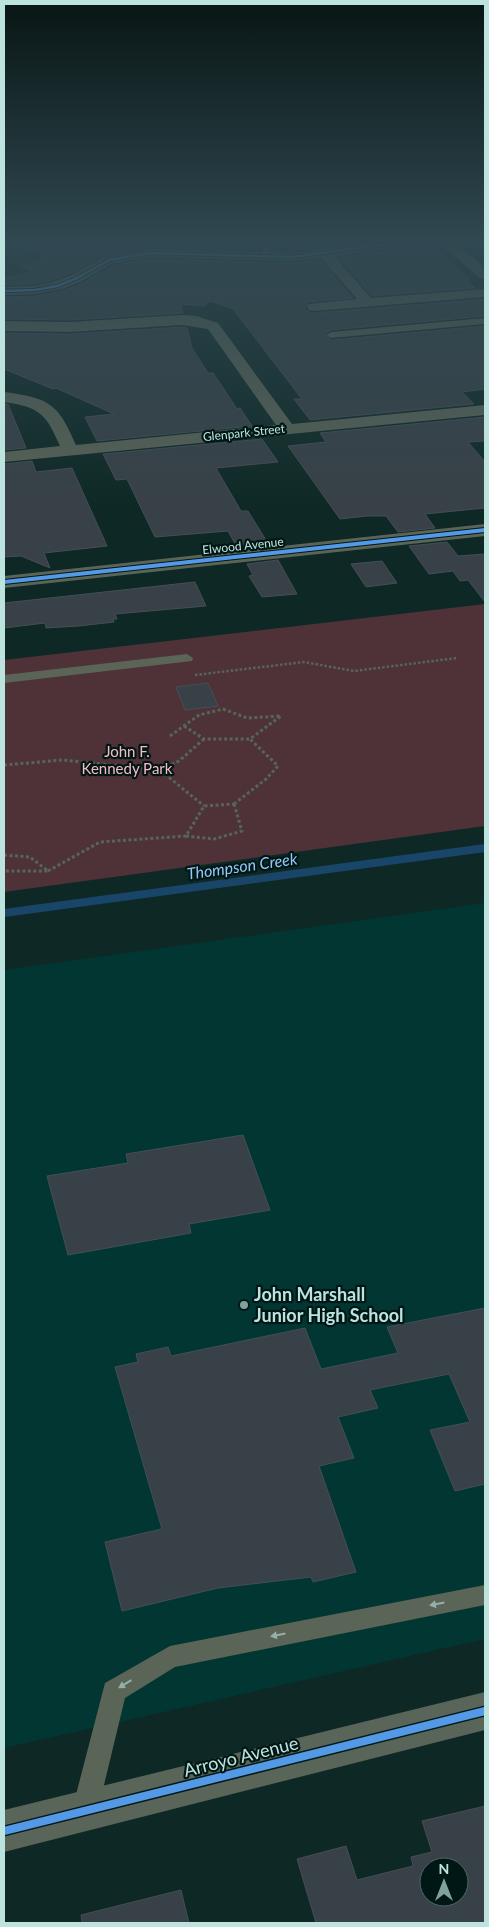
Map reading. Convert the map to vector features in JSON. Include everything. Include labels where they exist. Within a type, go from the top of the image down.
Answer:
[{"type":"street","points":[[217,331],[287,429]]},
{"type":"street","points":[[4,397],[41,405],[54,415],[70,450]]},
{"type":"street","name":"Glenpark Street","points":[[4,456],[485,410]]},
{"type":"street","name":"Elwood Avenue","points":[[4,582],[485,530]]},
{"type":"street","name":"Arroyo Avenue","points":[[4,1830],[485,1711]]},
{"type":"lane","points":[[331,335],[379,331]]},
{"type":"lane","points":[[4,679],[187,658]]},
{"type":"lane","points":[[85,1810],[114,1691],[170,1657],[485,1595]]},
{"type":"path","points":[[188,676],[304,662],[354,671],[457,658]]},
{"type":"path","points":[[170,736],[199,714],[223,709],[246,718],[281,716],[250,739],[204,739],[184,726]]},
{"type":"path","points":[[4,765],[63,760],[160,770],[179,761],[204,739]]},
{"type":"path","points":[[160,770],[204,806],[234,804],[266,779],[278,766],[250,739]]},
{"type":"path","points":[[4,871],[48,871],[100,842],[186,836],[214,839],[242,831],[234,804]]},
{"type":"path","points":[[186,836],[204,806]]},
{"type":"path","points":[[4,855],[30,857],[48,871]]},
{"type":"shaded area","name":"John Marshall Junior High School","points":[[485,903],[485,1639],[4,1748],[4,970]]},
{"type":"green space","name":"John F. Kennedy Park","points":[[485,604],[485,826],[4,892],[4,660]]},
{"type":"building","points":[[119,331],[188,331],[192,348],[208,373],[213,373],[237,409],[240,408],[252,426],[97,441],[85,417],[114,414],[56,388],[53,389],[4,369],[4,333],[70,334]]},
{"type":"building","points":[[250,331],[329,331],[324,334],[331,340],[431,331],[485,331],[485,389],[462,392],[474,404],[310,420],[294,399],[302,399]]},
{"type":"building","points":[[4,404],[8,404],[26,448],[4,450]]},
{"type":"building","points":[[485,417],[485,441],[468,442],[485,462],[485,508],[425,514],[435,528],[398,532],[386,516],[340,519],[288,446],[326,442],[320,433]]},
{"type":"building","points":[[262,439],[278,462],[216,468],[241,511],[248,511],[269,545],[238,549],[228,531],[155,537],[127,479],[116,480],[103,454]]},
{"type":"building","points":[[32,461],[36,472],[72,468],[107,546],[44,553],[50,568],[21,556],[4,557],[4,464]]},
{"type":"building","points":[[447,542],[458,556],[485,554],[485,602],[468,580],[460,581],[453,571],[429,574],[409,546]]},
{"type":"building","points":[[278,560],[297,594],[262,597],[249,576],[253,575],[247,564]]},
{"type":"building","points":[[382,561],[397,583],[366,587],[351,564]]},
{"type":"building","points":[[195,582],[206,606],[115,614],[117,619],[113,619],[114,622],[79,626],[46,628],[45,623],[4,628],[4,603]]},
{"type":"building","points":[[208,683],[218,706],[185,710],[176,687]]},
{"type":"building","points":[[243,1135],[270,1210],[189,1224],[191,1233],[68,1255],[47,1176],[128,1163],[126,1154]]},
{"type":"building","points":[[485,1308],[485,1484],[455,1491],[430,1430],[470,1422],[449,1374],[370,1390],[378,1408],[338,1417],[354,1458],[319,1466],[356,1572],[313,1582],[311,1577],[218,1588],[122,1611],[105,1542],[162,1529],[115,1367],[138,1362],[136,1354],[168,1347],[171,1356],[305,1328],[321,1369],[398,1353],[387,1327]]},
{"type":"building","points":[[485,1806],[485,1923],[316,1923],[297,1859],[346,1846],[357,1880],[413,1866],[411,1857],[432,1852],[422,1821]]},
{"type":"building","points":[[181,1890],[189,1923],[82,1923],[81,1915]]},
{"type":"waterway","name":"Thompson Creek","points":[[4,913],[485,848]]},
{"type":"cycle path","points":[[4,582],[485,530]]},
{"type":"cycle path","points":[[4,1831],[485,1711]]},
{"type":"place","name":"John Marshall Junior High School","points":[[244,1305]]}]
